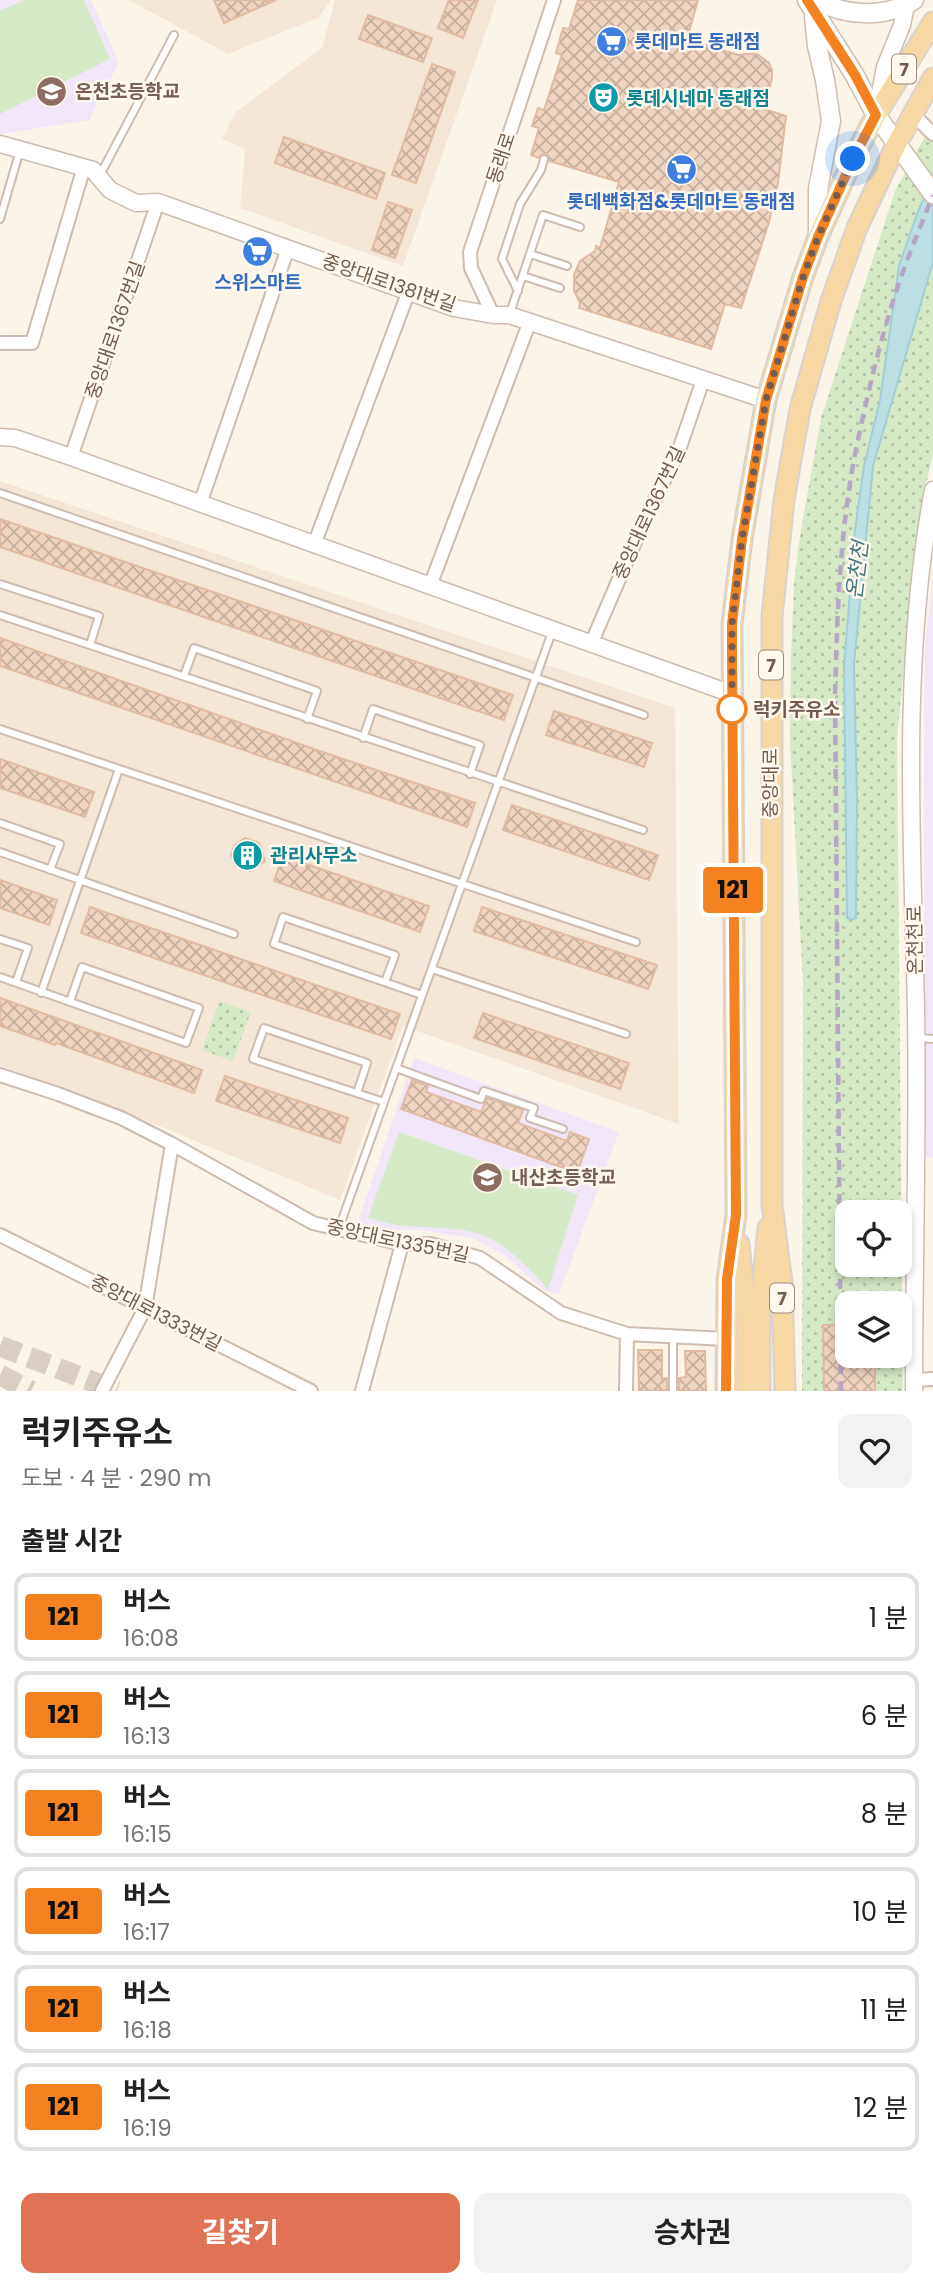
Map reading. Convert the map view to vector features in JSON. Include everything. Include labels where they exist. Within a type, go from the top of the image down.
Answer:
[{"type":"main road","points":[[812,4],[888,12],[909,2]]},
{"type":"main road","points":[[812,4],[876,115],[933,194]]},
{"type":"main road","points":[[812,4],[831,121],[818,189],[818,237]]},
{"type":"main road","name":"중앙대로","points":[[726,1391],[727,1279],[736,1215],[732,624],[739,564],[766,400],[803,277],[853,159],[876,115],[933,22]]},
{"type":"main road","name":"중앙대로","points":[[785,1391],[782,1283],[772,1205],[771,652],[772,615],[784,500],[800,409],[831,301],[858,228],[897,145],[933,78]]},
{"type":"main road","points":[[753,1313],[772,1205]]},
{"type":"main road","points":[[736,1215],[753,1313]]},
{"type":"main road","name":"7","points":[[746,1391],[753,1313]]},
{"type":"main road","name":"7","points":[[753,1313],[760,1391]]},
{"type":"street","name":"동래로","points":[[501,315],[471,268],[470,252],[554,0]]},
{"type":"street","points":[[876,115],[884,67],[909,2]]},
{"type":"street","points":[[913,114],[933,134]]},
{"type":"street","name":"중앙대로1381번길","points":[[0,144],[93,170],[110,190],[136,202],[158,202],[408,293],[454,308],[530,321],[766,400]]},
{"type":"street","points":[[0,342],[32,343],[84,167]]},
{"type":"street","name":"중앙대로1367번길","points":[[71,457],[158,202]]},
{"type":"street","points":[[200,504],[288,248]]},
{"type":"street","points":[[314,545],[408,293]]},
{"type":"street","points":[[430,586],[530,321]]},
{"type":"street","name":"중앙대로1367번길","points":[[591,644],[640,528],[679,450],[702,380]]},
{"type":"street","points":[[0,437],[15,438],[71,457],[732,694]]},
{"type":"street","name":"온천천로","points":[[914,1385],[925,1038],[911,742],[917,604],[933,490]]},
{"type":"street","name":"중앙대로1335번길","points":[[0,1075],[108,1113],[172,1144],[313,1223],[402,1244],[430,1244],[480,1258],[561,1313],[627,1334],[726,1339]]},
{"type":"street","points":[[102,1391],[145,1308],[172,1144]]},
{"type":"street","name":"중앙대로1333번길","points":[[0,1235],[311,1391]]},
{"type":"street","points":[[362,1391],[402,1244]]},
{"type":"street","points":[[626,1391],[627,1334]]},
{"type":"street","points":[[914,1385],[933,1379]]},
{"type":"lane","points":[[99,177],[174,35]]},
{"type":"lane","points":[[0,219],[20,148]]},
{"type":"lane","points":[[518,291],[502,259],[520,204],[541,170],[544,159]]},
{"type":"lane","points":[[501,315],[518,291],[543,215],[580,227]]},
{"type":"lane","points":[[530,254],[567,266]]},
{"type":"lane","points":[[523,276],[561,288]]},
{"type":"lane","points":[[0,493],[645,715]]},
{"type":"lane","points":[[0,584],[99,616],[90,645]]},
{"type":"lane","points":[[0,615],[643,830]]},
{"type":"lane","points":[[338,1230],[553,630]]},
{"type":"lane","points":[[184,677],[194,648],[317,691],[307,719]]},
{"type":"lane","points":[[363,738],[373,709],[480,745],[470,774]]},
{"type":"lane","points":[[0,729],[636,942]]},
{"type":"lane","points":[[41,993],[119,769]]},
{"type":"lane","points":[[0,822],[60,844],[50,870]]},
{"type":"lane","points":[[0,852],[234,934]]},
{"type":"lane","points":[[385,982],[395,955],[283,917],[274,944],[422,995]]},
{"type":"lane","points":[[0,939],[28,948],[16,982]]},
{"type":"lane","points":[[0,977],[186,1043],[199,1008],[82,967],[70,1001]]},
{"type":"lane","points":[[432,969],[626,1034]]},
{"type":"lane","points":[[357,1093],[367,1063],[264,1028],[253,1059],[384,1102]]},
{"type":"lane","points":[[396,1068],[481,1099],[484,1091],[534,1108],[530,1118],[564,1129]]},
{"type":"lane","points":[[673,1336],[673,1391]]},
{"type":"shaded area","name":"온천초등학교","points":[[0,0],[91,0],[119,62],[89,120],[0,134]]},
{"type":"shaded area","points":[[129,0],[331,0],[318,18],[228,54]]},
{"type":"shaded area","points":[[335,0],[497,0],[403,266],[240,208],[245,149],[222,139],[236,112],[322,48]]},
{"type":"shaded area","points":[[0,481],[675,708],[679,1124],[403,1026],[340,1200],[98,1101],[0,1066]]},
{"type":"shaded area","points":[[933,579],[933,1158],[925,1156],[924,758],[925,646]]},
{"type":"shaded area","name":"내산초등학교","points":[[414,1058],[619,1132],[559,1294],[545,1291],[504,1255],[471,1238],[418,1230],[385,1230],[358,1222]]},
{"type":"green space","name":"온천초등학교","points":[[24,0],[84,0],[110,59],[0,114],[0,11]]},
{"type":"green space","points":[[933,122],[933,453],[919,517],[897,738],[901,1200],[835,1200],[835,1277],[902,1277],[902,1291],[835,1291],[835,1368],[903,1368],[903,1391],[802,1391],[803,984],[790,739],[791,658],[794,581],[821,418],[895,191]]},
{"type":"green space","points":[[219,1001],[251,1012],[233,1061],[202,1050]]},
{"type":"green space","points":[[399,1132],[578,1195],[548,1289],[509,1251],[485,1236],[463,1230],[400,1225],[368,1218]]},
{"type":"water","name":"온천천","points":[[933,177],[933,262],[873,466],[854,664],[857,799],[856,918],[852,920],[847,918],[844,666],[855,530],[864,466],[880,400],[899,266]]},
{"type":"building","points":[[214,0],[276,0],[224,23]]},
{"type":"building","points":[[449,0],[478,0],[463,38],[438,28]]},
{"type":"building","name":"롯데백화점&롯데마트 동래점","points":[[578,0],[698,0],[687,39],[738,55],[756,53],[769,63],[772,70],[764,109],[786,116],[778,183],[769,222],[741,308],[725,304],[711,349],[579,308],[580,303],[574,291],[574,275],[580,261],[595,251],[596,246],[600,248],[619,182],[549,161],[546,154],[539,158],[531,155],[539,128],[532,126],[538,108],[544,110],[562,55],[556,53],[563,28],[569,29]]},
{"type":"building","points":[[368,15],[432,38],[423,62],[359,39]]},
{"type":"building","points":[[432,64],[455,72],[416,183],[392,175]]},
{"type":"building","points":[[284,137],[385,173],[376,199],[275,163]]},
{"type":"building","points":[[388,202],[412,210],[395,258],[372,250]]},
{"type":"building","points":[[0,519],[513,695],[504,720],[0,547]]},
{"type":"building","points":[[0,638],[475,803],[467,827],[0,666]]},
{"type":"building","points":[[554,711],[652,743],[644,767],[546,735]]},
{"type":"building","points":[[0,759],[94,792],[85,817],[0,788]]},
{"type":"building","points":[[512,805],[658,855],[649,880],[503,830]]},
{"type":"building","name":"관리사무소","points":[[245,838],[259,843],[265,861],[250,871],[236,866],[231,855],[235,845]]},
{"type":"building","points":[[283,856],[429,906],[420,932],[274,881]]},
{"type":"building","points":[[0,880],[57,900],[49,925],[0,908]]},
{"type":"building","points":[[90,907],[400,1014],[391,1039],[81,933]]},
{"type":"building","points":[[482,907],[657,965],[648,989],[474,931]]},
{"type":"building","points":[[0,998],[202,1070],[194,1093],[56,1043],[55,1045],[0,1026]]},
{"type":"building","points":[[483,1013],[629,1063],[620,1089],[474,1038]]},
{"type":"building","points":[[225,1076],[348,1118],[340,1143],[216,1101]]},
{"type":"building","points":[[412,1080],[428,1086],[426,1092],[481,1112],[487,1098],[523,1110],[518,1123],[567,1141],[570,1132],[589,1139],[577,1173],[401,1109]]},
{"type":"building","points":[[823,1325],[835,1325],[835,1368],[875,1368],[875,1391],[824,1391]]},
{"type":"building","points":[[638,1350],[662,1350],[662,1379],[667,1378],[667,1390],[639,1391]]},
{"type":"building","points":[[685,1351],[705,1351],[706,1391],[679,1390],[679,1378],[686,1377]]},
{"type":"tunnel","points":[[0,1346],[117,1391]]},
{"type":"tunnel","points":[[0,1375],[31,1391]]},
{"type":"railway","points":[[841,1391],[835,701],[841,567],[853,467],[872,376],[900,280],[933,195]]},
{"type":"bus line","name":"121","points":[[726,1391],[727,1279],[736,1215],[732,624],[766,400],[803,277],[818,237],[876,115],[855,75],[807,0]]},
{"type":"place","name":"롯데마트 동래점","points":[[611,41]]},
{"type":"place","name":"온천초등학교","points":[[52,91]]},
{"type":"place","name":"롯데시네마 동래점","points":[[603,98]]},
{"type":"place","name":"롯데백화점&롯데마트 동래점","points":[[681,170]]},
{"type":"place","name":"스위스마트","points":[[258,251]]},
{"type":"place","name":"럭키주유소","points":[[732,709]]},
{"type":"place","name":"관리사무소","points":[[247,855]]},
{"type":"place","name":"내산초등학교","points":[[488,1177]]},
{"type":"route","points":[[732,709],[732,722],[732,624],[742,539],[766,400],[803,277],[853,159]]}]
